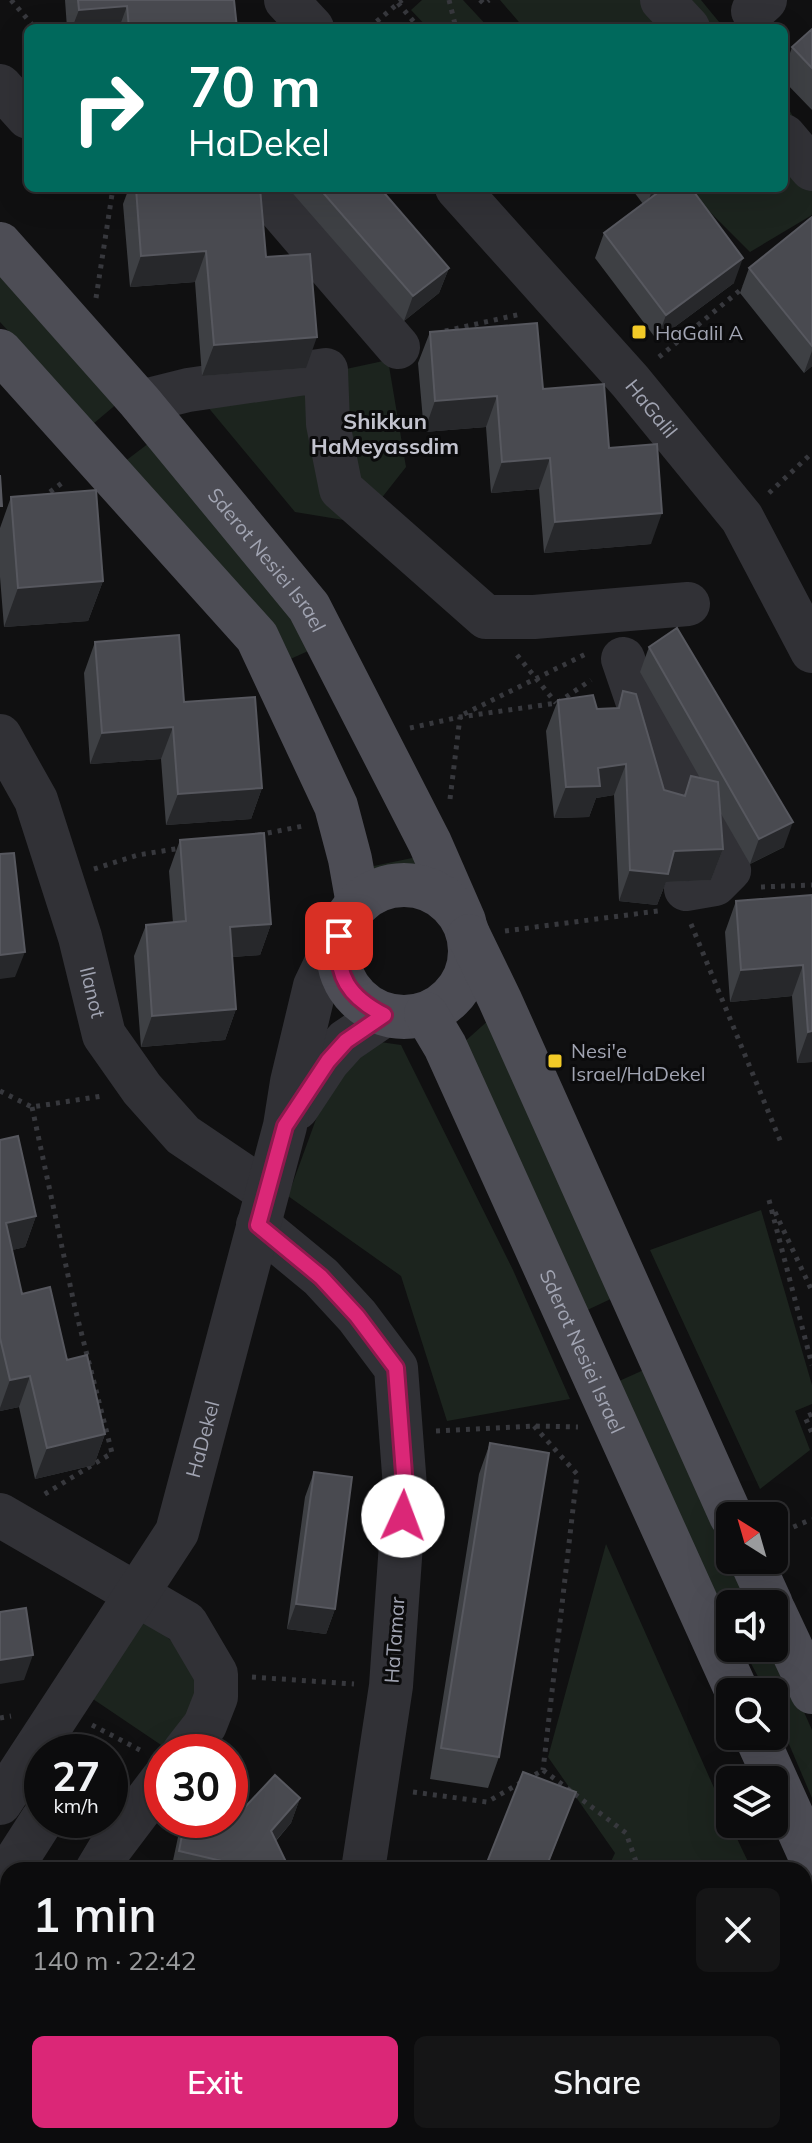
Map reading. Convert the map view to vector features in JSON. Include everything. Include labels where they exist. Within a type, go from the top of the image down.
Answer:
[{"type":"main road","name":"Sderot Nesiei Israel","points":[[0,244],[89,342],[309,607],[430,843],[480,929],[500,1000],[725,1502]]},
{"type":"main road","points":[[0,351],[257,637],[336,806],[350,859],[349,920],[337,955],[341,974],[350,990],[365,1005],[405,1014],[447,1002],[462,983],[480,929],[435,892],[415,886],[395,886],[375,892],[349,920]]},
{"type":"main road","name":"Sderot Nesiei Israel","points":[[405,1014],[445,1046],[731,1678]]},
{"type":"main road","points":[[788,1641],[812,1692]]},
{"type":"main road","points":[[762,1750],[812,1860]]},
{"type":"street","points":[[272,24],[279,0]]},
{"type":"street","points":[[286,0],[308,24]]},
{"type":"street","points":[[662,0],[684,24]]},
{"type":"street","points":[[0,86],[24,113]]},
{"type":"street","points":[[788,141],[812,169]]},
{"type":"street","points":[[264,192],[398,347]]},
{"type":"street","name":"HaGalil","points":[[461,192],[630,381],[742,518],[812,651]]},
{"type":"street","points":[[140,402],[188,390],[326,370],[328,424],[341,489],[486,617],[534,617],[688,604]]},
{"type":"street","points":[[608,655],[661,733],[675,779],[713,812],[729,870],[715,884],[685,898]]},
{"type":"street","name":"Ilanot","points":[[0,736],[36,800],[80,937],[104,1035],[142,1089],[183,1135],[262,1208]]},
{"type":"street","name":"HaDekel","points":[[0,1803],[63,1727],[137,1594],[177,1532],[285,1126],[315,986],[349,920]]},
{"type":"street","name":"HaDekel","points":[[285,1126],[328,1061],[346,1041],[405,1014]]},
{"type":"street","name":"HaTamar","points":[[262,1208],[357,1316],[396,1368],[405,1487],[391,1686],[364,1862]]},
{"type":"street","points":[[3,1516],[186,1623],[216,1674],[216,1697],[205,1725],[195,1734]]},
{"type":"street","points":[[102,1862],[144,1795]]},
{"type":"street","points":[[15,1862],[31,1838]]},
{"type":"path","points":[[11,0],[32,24]]},
{"type":"path","points":[[449,0],[455,24]]},
{"type":"path","points":[[480,0],[484,4],[489,0]]},
{"type":"path","points":[[374,24],[400,2],[416,24]]},
{"type":"path","points":[[89,342],[112,192]]},
{"type":"path","points":[[630,381],[751,280]]},
{"type":"path","points":[[449,330],[561,305]]},
{"type":"path","points":[[742,518],[812,453]]},
{"type":"path","points":[[33,504],[97,458]]},
{"type":"path","points":[[374,736],[460,717],[557,703],[486,617]]},
{"type":"path","points":[[460,717],[537,678],[608,655]]},
{"type":"path","points":[[450,805],[460,717]]},
{"type":"path","points":[[255,836],[339,818]]},
{"type":"path","points":[[61,879],[138,855],[182,848]]},
{"type":"path","points":[[480,929],[685,898],[782,1145]]},
{"type":"path","points":[[0,1091],[32,1107],[142,1089]]},
{"type":"path","points":[[3,1516],[112,1453],[75,1308],[32,1107]]},
{"type":"path","points":[[812,1291],[769,1200],[812,1365]]},
{"type":"path","points":[[812,1414],[805,1417],[812,1433]]},
{"type":"path","points":[[401,1433],[534,1426],[619,1428]]},
{"type":"path","points":[[534,1426],[577,1474],[543,1770]]},
{"type":"path","points":[[788,1529],[812,1519]]},
{"type":"path","points":[[216,1674],[391,1686]]},
{"type":"path","points":[[63,1727],[144,1755]]},
{"type":"path","points":[[376,1788],[487,1802],[543,1770]]},
{"type":"path","points":[[543,1770],[626,1833],[636,1862]]},
{"type":"shaded area","points":[[422,0],[463,0],[485,24],[424,24],[411,10]]},
{"type":"shaded area","points":[[500,0],[701,0],[721,24],[521,24]]},
{"type":"shaded area","points":[[788,108],[812,149],[812,215],[750,252],[692,194],[788,192]]},
{"type":"shaded area","points":[[0,268],[119,402],[93,424],[0,322]]},
{"type":"shaded area","points":[[388,360],[406,467],[362,523],[295,512],[202,400]]},
{"type":"shaded area","points":[[153,440],[317,647],[286,661],[124,462]]},
{"type":"shaded area","points":[[417,857],[424,875],[394,876],[368,885],[364,868]]},
{"type":"shaded area","points":[[491,1018],[615,1297],[583,1312],[462,1044]]},
{"type":"shaded area","points":[[346,1037],[401,1045],[513,1270],[570,1399],[447,1421],[401,1276],[288,1196]]},
{"type":"shaded area","points":[[761,1210],[812,1385],[812,1404],[795,1411],[810,1450],[760,1489],[650,1250]]},
{"type":"shaded area","points":[[648,1368],[716,1516],[716,1574],[738,1574],[747,1590],[716,1590],[716,1596],[617,1382]]},
{"type":"shaded area","points":[[606,1544],[716,1792],[716,1838],[737,1838],[748,1862],[611,1862],[615,1853],[548,1757]]},
{"type":"shaded area","points":[[140,1615],[196,1661],[206,1703],[183,1734],[145,1734],[87,1695]]},
{"type":"shaded area","points":[[750,1662],[782,1662],[812,1730],[812,1798],[788,1742],[788,1678],[759,1678]]},
{"type":"building","points":[[78,0],[234,0],[237,24],[129,24],[127,6],[79,10]]},
{"type":"building","points":[[812,29],[812,68],[792,47]]},
{"type":"building","points":[[136,192],[260,192],[266,257],[310,254],[317,337],[214,345],[206,251],[141,256]]},
{"type":"building","points":[[322,192],[383,192],[449,268],[413,296]]},
{"type":"building","points":[[659,192],[694,192],[743,258],[666,315],[604,233]]},
{"type":"building","points":[[812,217],[812,346],[749,268]]},
{"type":"building","points":[[537,323],[543,389],[604,384],[609,448],[657,444],[662,513],[555,522],[550,458],[502,462],[497,396],[435,401],[430,332]]},
{"type":"building","points":[[96,490],[103,581],[18,588],[11,497]]},
{"type":"building","points":[[677,628],[793,822],[759,839],[649,647]]},
{"type":"building","points":[[179,635],[184,702],[255,697],[262,788],[178,794],[173,727],[102,733],[95,642]]},
{"type":"building","points":[[623,691],[636,694],[664,790],[685,796],[691,776],[718,782],[723,849],[674,851],[668,874],[630,870],[626,764],[598,768],[600,786],[566,787],[558,700],[593,695],[597,709],[619,708]]},
{"type":"building","points":[[264,833],[271,924],[230,927],[236,1009],[152,1016],[146,925],[186,921],[180,840]]},
{"type":"building","points":[[14,853],[25,952],[0,955],[0,854]]},
{"type":"building","points":[[812,895],[812,1031],[808,1032],[803,965],[741,970],[736,901]]},
{"type":"building","points":[[18,1136],[36,1216],[6,1223],[22,1294],[50,1287],[67,1360],[87,1355],[105,1434],[47,1448],[30,1376],[10,1380],[0,1338],[0,1140]]},
{"type":"building","points":[[490,1443],[549,1453],[499,1757],[441,1748]]},
{"type":"building","points":[[314,1472],[352,1477],[335,1609],[296,1604]]},
{"type":"building","points":[[26,1608],[33,1655],[0,1660],[0,1612]]},
{"type":"building","points":[[523,1772],[576,1792],[548,1862],[487,1862]]},
{"type":"building","points":[[275,1775],[300,1798],[271,1831],[286,1862],[222,1862],[179,1851],[182,1838],[248,1838],[248,1804]]},
{"type":"place","name":"HaGalil A","points":[[639,332]]},
{"type":"place","name":"Nesi'e Israel/HaDekel","points":[[555,1061]]},
{"type":"district","name":"Shikkun HaMeyassdim","points":[[385,434]]},
{"type":"route","points":[[339,936],[337,955],[341,974],[350,990],[365,1005],[384,1015],[346,1041],[328,1061],[285,1126],[258,1225],[321,1277],[357,1316],[396,1368],[405,1487],[403,1516]]}]
